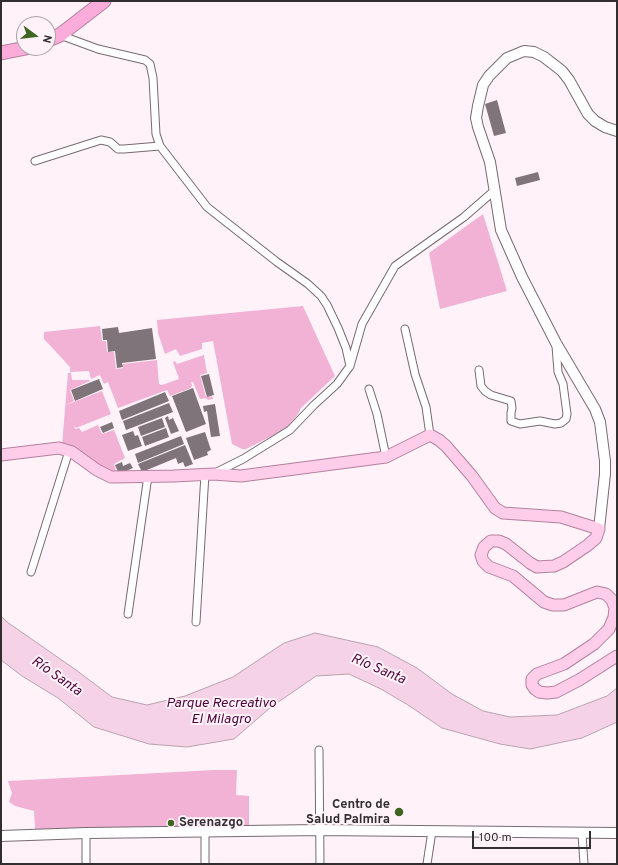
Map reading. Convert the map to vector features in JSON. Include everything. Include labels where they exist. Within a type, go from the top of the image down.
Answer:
[{"type":"highway","points":[[56,37],[104,1]]},
{"type":"highway","points":[[1,53],[16,50]]},
{"type":"main road","points":[[1,456],[59,448],[72,452],[97,470],[111,477],[209,474],[241,476],[386,457],[430,435],[446,446],[472,476],[495,508],[502,513],[561,517],[599,529],[596,538],[588,545],[563,562],[554,566],[537,566],[530,563],[506,544],[499,541],[491,541],[484,547],[481,554],[483,561],[489,567],[513,576],[544,602],[553,605],[564,605],[597,592],[606,594],[612,600],[615,608],[610,629],[594,644],[564,664],[537,674],[532,680],[532,685],[535,689],[539,692],[556,692],[579,680],[617,656]]},
{"type":"street","points":[[60,35],[98,49],[145,60],[150,64],[153,78],[156,134],[160,146],[207,207],[277,262],[308,284],[321,296],[338,328],[346,348],[350,366]]},
{"type":"street","points":[[599,529],[605,474],[605,461],[600,422],[595,409],[556,343],[522,278],[501,230],[490,162],[476,118],[483,85],[489,76],[507,58],[524,51],[534,52],[544,57],[562,71],[570,80],[588,114],[595,121],[605,127],[617,131]]},
{"type":"street","points":[[36,161],[101,140],[110,142],[118,149],[160,146]]},
{"type":"street","points":[[196,622],[209,474],[243,459],[290,430],[314,404],[337,384],[350,366],[362,324],[395,266],[464,217],[494,190]]},
{"type":"street","points":[[405,329],[415,374],[426,407],[430,435]]},
{"type":"street","points":[[479,370],[481,386],[485,391],[491,395],[510,401],[512,408],[512,421],[520,424],[540,421],[555,424],[561,423],[566,419],[567,414],[563,384],[558,372],[556,343]]},
{"type":"street","points":[[369,389],[377,414],[386,457]]},
{"type":"street","points":[[31,572],[69,451]]},
{"type":"street","points":[[128,614],[148,476]]},
{"type":"street","points":[[319,750],[320,864]]},
{"type":"street","points":[[1,836],[86,833],[320,830],[582,834],[617,833]]},
{"type":"street","points":[[205,832],[205,864]]},
{"type":"street","points":[[427,864],[432,832]]},
{"type":"street","points":[[86,833],[86,864]]},
{"type":"street","points":[[582,834],[584,864]]},
{"type":"shaded area","points":[[483,214],[507,291],[440,309],[429,253]]},
{"type":"shaded area","points":[[303,306],[335,376],[301,408],[286,429],[246,449],[242,449],[232,444],[213,341],[202,343],[202,349],[180,356],[176,349],[165,354],[158,333],[157,320]]},
{"type":"shaded area","points":[[100,326],[102,341],[106,341],[107,352],[114,352],[116,369],[123,368],[123,364],[157,360],[159,384],[162,385],[179,379],[173,362],[175,361],[177,364],[204,355],[207,373],[200,375],[206,397],[212,396],[213,399],[200,399],[193,382],[191,382],[191,388],[170,396],[167,390],[118,408],[108,382],[104,384],[100,375],[91,379],[89,371],[70,372],[70,367],[44,339],[44,332]]},
{"type":"shaded area","points":[[68,373],[71,373],[72,380],[90,381],[70,390],[74,401],[66,405],[102,391],[111,414],[76,428],[74,426],[75,429],[79,428],[82,432],[98,425],[102,434],[114,430],[125,458],[114,464],[117,474],[108,473],[62,445]]},
{"type":"shaded area","points":[[237,770],[236,795],[249,796],[249,826],[35,829],[34,811],[15,806],[9,802],[12,793],[8,781]]},
{"type":"water","name":"Parque Recreativo El Milagro","points":[[1,616],[7,622],[112,697],[147,705],[185,696],[233,677],[284,643],[315,633],[378,647],[417,668],[452,694],[483,711],[510,717],[557,715],[607,696],[617,688],[617,722],[582,738],[530,749],[500,744],[442,728],[381,689],[349,674],[316,676],[271,707],[234,739],[187,747],[149,744],[94,727],[58,698],[22,676],[1,660]]},
{"type":"building","points":[[497,100],[506,133],[494,136],[485,104]]},
{"type":"building","points":[[538,172],[540,180],[517,186],[515,178]]},
{"type":"building","points":[[118,327],[119,333],[152,328],[156,359],[122,363],[123,367],[117,368],[115,351],[108,352],[107,340],[103,340],[102,329]]},
{"type":"building","points":[[209,374],[214,395],[207,397],[201,376]]},
{"type":"building","points":[[99,379],[103,389],[75,401],[71,390]]},
{"type":"building","points":[[193,388],[206,424],[186,432],[172,396]]},
{"type":"building","points":[[165,392],[169,401],[122,420],[119,411]]},
{"type":"building","points":[[169,403],[173,412],[126,430],[123,421]]},
{"type":"building","points":[[215,404],[220,436],[211,437],[207,411],[204,412],[203,406]]},
{"type":"building","points":[[168,416],[169,420],[173,418],[179,431],[171,434],[165,418]]},
{"type":"building","points":[[162,418],[165,427],[141,436],[138,427]]},
{"type":"building","points":[[112,422],[114,428],[103,433],[100,427]]},
{"type":"building","points":[[166,428],[169,437],[145,446],[142,437]]},
{"type":"building","points":[[133,431],[135,436],[138,435],[142,446],[128,451],[122,435]]},
{"type":"building","points":[[205,432],[211,450],[207,452],[208,455],[194,460],[186,438]]},
{"type":"building","points":[[181,436],[184,444],[138,463],[135,454]]},
{"type":"building","points":[[185,445],[193,464],[185,467],[183,462],[178,464],[176,458],[142,472],[138,464]]},
{"type":"building","points":[[122,462],[123,466],[130,463],[133,468],[119,474],[115,465]]},
{"type":"place","name":"Centro de Salud Palmira","points":[[399,812]]},
{"type":"place","name":"Serenazgo","points":[[171,823]]},
{"type":"water label","name":"Río Santa","points":[[378,670]]},
{"type":"water label","name":"Río Santa","points":[[56,677]]}]
